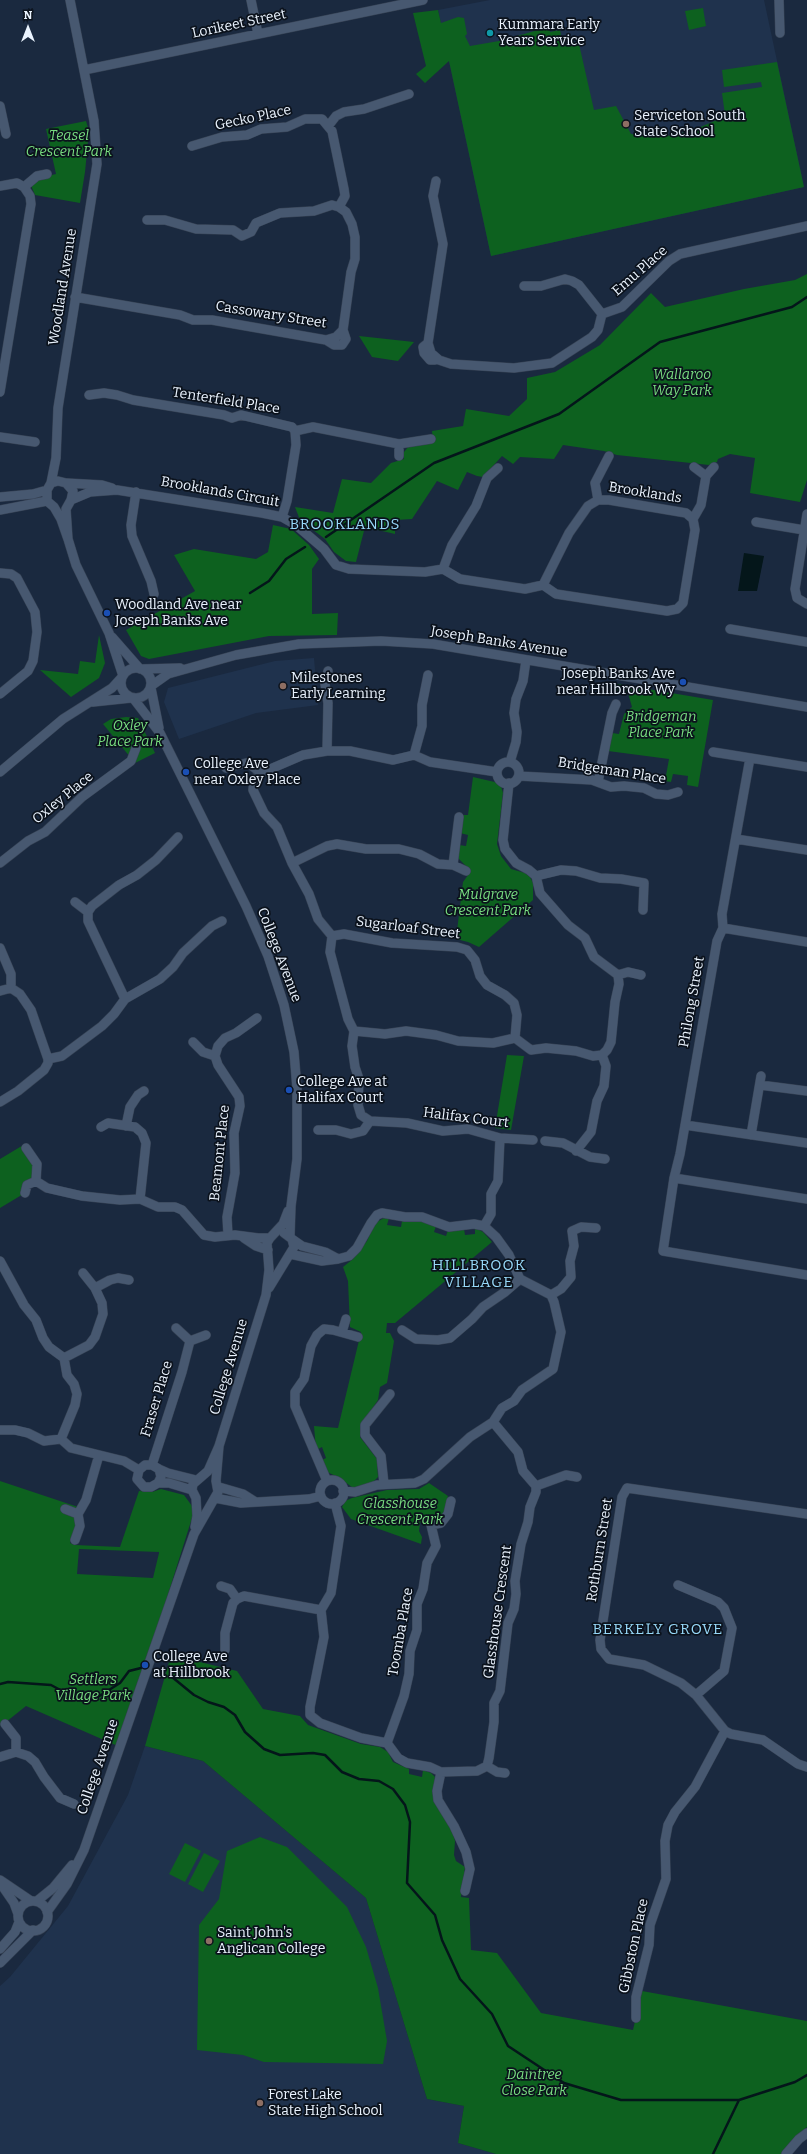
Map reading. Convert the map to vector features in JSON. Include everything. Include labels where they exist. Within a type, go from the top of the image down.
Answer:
[{"type":"street","name":"Woodland Avenue","points":[[70,0],[94,121],[97,148],[95,179],[58,408],[56,458],[49,486],[51,504],[61,519],[76,565],[109,633],[123,676]]},
{"type":"street","points":[[251,0],[258,34]]},
{"type":"street","name":"Lorikeet Street","points":[[84,70],[423,0]]},
{"type":"street","points":[[779,0],[780,33]]},
{"type":"street","points":[[147,220],[165,220],[196,229],[233,230],[242,236],[251,232],[256,223],[280,213],[314,211],[332,205],[339,207],[345,196],[332,131],[329,125],[336,116],[344,112],[364,109],[409,94]]},
{"type":"street","points":[[0,106],[6,134]]},
{"type":"street","name":"Gecko Place","points":[[192,146],[222,137],[247,135],[261,129],[287,127],[305,119],[322,119],[329,125]]},
{"type":"street","points":[[24,187],[37,176],[47,174]]},
{"type":"street","points":[[436,181],[433,196],[443,244],[428,343],[432,353],[439,360],[451,364],[514,368],[552,363],[592,337],[598,330],[602,314],[579,285],[565,279],[541,286],[524,286]]},
{"type":"street","points":[[0,186],[16,183],[24,187],[30,196],[31,204],[0,392]]},
{"type":"street","name":"Cassowary Street","points":[[75,297],[180,315],[193,320],[212,320],[326,340],[336,337],[343,330],[351,272],[355,259],[355,237],[349,218],[339,207]]},
{"type":"street","name":"Emu Place","points":[[602,314],[622,307],[669,261],[680,254],[807,226]]},
{"type":"street","name":"Tenterfield Place","points":[[89,395],[110,394],[133,400],[224,415],[232,418],[241,415],[247,418],[281,423],[292,427],[295,431]]},
{"type":"street","points":[[282,517],[287,501],[296,445],[295,431],[313,427],[400,444],[431,439]]},
{"type":"street","points":[[0,437],[35,442]]},
{"type":"street","points":[[399,456],[400,444]]},
{"type":"street","points":[[598,500],[595,483],[609,456]]},
{"type":"street","name":"Woodland Avenue","points":[[56,458],[66,482],[73,491],[71,501],[66,509],[68,539]]},
{"type":"street","points":[[694,467],[706,476]]},
{"type":"street","points":[[498,468],[487,478],[476,506],[452,545],[443,569],[460,579],[525,589],[543,585],[556,594],[585,600],[600,599],[667,611],[677,609],[683,603],[695,530],[693,519],[701,505],[706,476],[714,467]]},
{"type":"street","points":[[0,497],[34,494],[58,481],[66,482]]},
{"type":"street","name":"Brooklands Circuit","points":[[66,482],[102,485],[117,490]]},
{"type":"street","name":"Brooklands Circuit","points":[[71,501],[90,492],[117,490],[282,517],[310,536],[324,549],[336,565],[349,569],[425,572],[443,569]]},
{"type":"street","points":[[136,492],[131,525],[132,536],[151,580],[154,594]]},
{"type":"street","name":"Brooklands","points":[[543,585],[569,533],[588,506],[598,500],[686,513],[693,519]]},
{"type":"street","points":[[0,510],[51,504],[62,508],[71,501]]},
{"type":"street","points":[[807,514],[795,589],[799,599],[807,604]]},
{"type":"street","points":[[756,522],[805,533]]},
{"type":"street","points":[[0,573],[10,574],[17,578],[35,612],[37,623],[33,660],[28,671],[1,691]]},
{"type":"street","points":[[730,630],[807,642]]},
{"type":"street","name":"Woodland Avenue","points":[[109,633],[141,669]]},
{"type":"street","name":"Joseph Banks Avenue","points":[[151,687],[164,676],[186,668],[267,648],[327,642],[380,641],[433,644],[807,707]]},
{"type":"street","points":[[510,762],[516,742],[517,732],[514,713],[516,699],[523,681],[526,660]]},
{"type":"street","name":"Joseph Banks Avenue","points":[[141,669],[186,668]]},
{"type":"street","points":[[0,772],[63,719],[112,688],[130,670],[141,669],[149,676],[151,687],[144,697],[89,703]]},
{"type":"street","points":[[326,751],[328,703],[325,684],[328,671]]},
{"type":"street","points":[[414,755],[422,726],[422,705],[428,675]]},
{"type":"street","points":[[123,676],[122,688],[132,698]]},
{"type":"street","name":"College Avenue","points":[[151,687],[160,733]]},
{"type":"street","name":"College Avenue","points":[[132,698],[160,733],[246,906],[268,956],[284,1005],[294,1052],[297,1089],[297,1159],[291,1206],[291,1237],[294,1247],[266,1295]]},
{"type":"street","points":[[598,782],[612,713],[616,704]]},
{"type":"street","name":"Oxley Place","points":[[0,863],[28,841],[45,832],[82,797],[131,761],[136,748]]},
{"type":"street","points":[[318,1130],[336,1130],[351,1134],[363,1131],[370,1121],[361,1115],[358,1105],[359,1079],[355,1067],[352,1046],[354,1031],[348,1019],[330,952],[332,936],[318,919],[309,894],[292,863],[277,827],[264,813],[253,790],[254,779],[260,773],[303,755],[326,751],[350,751],[394,760],[414,755],[430,762],[497,772]]},
{"type":"street","points":[[713,752],[807,767]]},
{"type":"street","name":"Philong Street","points":[[750,758],[722,914],[723,928],[717,941],[685,1125],[674,1178],[663,1251],[807,1275]]},
{"type":"street","points":[[510,762],[516,765],[519,776],[515,781],[509,783],[499,779],[497,772],[500,765],[510,762]]},
{"type":"street","points":[[226,768],[246,763],[260,773]]},
{"type":"street","name":"Bridgeman Place","points":[[519,776],[545,776],[598,782],[611,787],[624,786],[644,788],[668,795],[678,792]]},
{"type":"street","points":[[509,783],[503,840],[505,849],[516,864],[529,870],[536,876],[540,893],[568,925],[585,938],[594,957],[618,975]]},
{"type":"street","points":[[453,865],[460,817]]},
{"type":"street","points":[[125,999],[88,920],[88,912],[92,906],[118,885],[137,875],[156,860],[178,838]]},
{"type":"street","points":[[736,839],[807,850]]},
{"type":"street","points":[[292,863],[327,846],[337,844],[366,849],[399,849],[419,854],[438,864],[453,865],[466,871]]},
{"type":"street","points":[[536,876],[561,870],[576,871],[600,878],[621,879],[644,883],[644,910]]},
{"type":"street","points":[[75,902],[88,912]]},
{"type":"street","points":[[48,1059],[62,1056],[102,1026],[114,1014],[125,999],[149,987],[160,979],[173,967],[183,953],[212,926],[222,921]]},
{"type":"street","points":[[723,928],[807,942]]},
{"type":"street","name":"Sugarloaf Street","points":[[332,936],[344,934],[392,943],[457,946],[467,950],[475,960],[480,976],[487,985],[505,995],[514,1003],[517,1015],[515,1038]]},
{"type":"street","points":[[0,948],[11,974],[11,988]]},
{"type":"street","points":[[618,975],[628,972],[641,975]]},
{"type":"street","points":[[354,1031],[385,1034],[406,1031],[436,1035],[458,1041],[493,1043],[515,1038],[531,1050],[546,1048],[576,1051],[593,1056],[602,1055],[611,1042],[618,975]]},
{"type":"street","points":[[0,991],[11,988],[18,991],[31,1010],[48,1059],[48,1063],[44,1070],[18,1091],[0,1102]]},
{"type":"street","points":[[193,1042],[203,1052],[215,1056],[218,1046],[225,1038],[236,1033],[257,1018]]},
{"type":"street","points":[[576,1151],[591,1132],[597,1101],[604,1086],[606,1066],[602,1055]]},
{"type":"street","name":"Beamont Place","points":[[215,1056],[218,1065],[239,1097],[240,1106],[234,1134],[234,1173],[228,1212],[228,1234]]},
{"type":"street","points":[[751,1135],[761,1076]]},
{"type":"street","points":[[760,1085],[807,1091]]},
{"type":"street","points":[[126,1126],[130,1107],[138,1095],[144,1091]]},
{"type":"street","name":"Halifax Court","points":[[370,1121],[407,1123],[443,1130],[468,1129],[500,1138],[533,1140]]},
{"type":"street","points":[[101,1127],[108,1123],[135,1127],[142,1133],[146,1143],[140,1199]]},
{"type":"street","points":[[685,1125],[807,1143]]},
{"type":"street","points":[[484,1226],[490,1214],[491,1194],[498,1181],[500,1138]]},
{"type":"street","points":[[545,1141],[563,1143],[590,1157],[605,1159]]},
{"type":"street","points":[[26,1148],[37,1164],[36,1181]]},
{"type":"street","points":[[674,1178],[807,1199]]},
{"type":"street","points":[[36,1181],[47,1188],[82,1196],[120,1200],[140,1199],[158,1207],[175,1206],[182,1210],[204,1235],[216,1237],[228,1234],[243,1237],[272,1235],[283,1232],[302,1246],[325,1252],[338,1259]]},
{"type":"street","points":[[25,1193],[27,1185],[36,1181]]},
{"type":"street","name":"College Avenue","points":[[0,1963],[33,1930],[42,1927],[45,1923],[47,1912],[67,1884],[84,1850],[194,1534],[197,1516],[194,1494],[199,1478],[208,1470],[219,1446],[266,1295],[269,1270],[269,1251],[267,1243],[272,1235],[283,1224],[291,1206]]},
{"type":"street","points":[[243,1237],[256,1246],[269,1251],[276,1258],[288,1256],[322,1261],[349,1256],[358,1248],[371,1223],[377,1215],[382,1213],[405,1217],[422,1216],[449,1227],[474,1224],[484,1226],[496,1237],[509,1255],[520,1279],[550,1295],[554,1302],[561,1332],[553,1370],[536,1379],[522,1390],[514,1401],[502,1408],[493,1422],[470,1437],[424,1479],[415,1483],[384,1484],[355,1492],[343,1491]]},
{"type":"street","points":[[550,1295],[561,1289],[571,1277],[570,1261],[574,1246],[572,1231],[581,1227],[596,1228]]},
{"type":"street","points":[[0,1261],[24,1305],[36,1320],[46,1342],[64,1358],[67,1375],[74,1384],[77,1394],[75,1406],[61,1440]]},
{"type":"street","points":[[64,1358],[89,1345],[96,1337],[103,1314],[102,1303],[95,1288],[83,1274]]},
{"type":"street","points":[[95,1288],[110,1280],[118,1278],[129,1280]]},
{"type":"street","points":[[402,1330],[416,1338],[438,1340],[450,1338],[472,1319],[483,1307],[505,1292],[520,1279]]},
{"type":"street","points":[[342,1332],[346,1320]]},
{"type":"street","points":[[176,1328],[190,1341],[206,1336]]},
{"type":"street","points":[[326,1481],[294,1400],[295,1392],[304,1379],[311,1346],[317,1335],[324,1329],[342,1332],[358,1337]]},
{"type":"street","name":"Fraser Place","points":[[155,1467],[190,1341]]},
{"type":"street","points":[[384,1484],[381,1456],[365,1435],[366,1425],[390,1394]]},
{"type":"street","points":[[493,1422],[518,1452],[523,1470],[536,1486],[566,1475],[577,1477]]},
{"type":"street","points":[[1,1433],[15,1430],[28,1433],[44,1441],[61,1440],[71,1448],[124,1461],[139,1470]]},
{"type":"street","name":"College Avenue","points":[[194,1534],[214,1499],[217,1484],[219,1446]]},
{"type":"street","points":[[75,1540],[80,1526],[78,1514],[86,1500],[99,1455]]},
{"type":"street","points":[[254,1501],[243,1494],[217,1484],[212,1477],[199,1478],[168,1474],[155,1467],[145,1465],[139,1470],[137,1479],[144,1487],[151,1487],[158,1483],[169,1483],[194,1494],[203,1502],[214,1499],[241,1503],[254,1501],[309,1499],[321,1496]]},
{"type":"street","points":[[155,1467],[161,1477],[158,1483]]},
{"type":"street","points":[[326,1481],[338,1482],[343,1491],[341,1498],[335,1502],[326,1501],[321,1496],[321,1487],[326,1481]]},
{"type":"street","name":"Glasshouse Crescent","points":[[487,1766],[494,1722],[494,1703],[500,1691],[508,1623],[514,1609],[516,1594],[515,1581],[536,1486]]},
{"type":"street","name":"Rothburn Street","points":[[725,1730],[696,1695],[681,1683],[644,1665],[609,1659],[601,1650],[600,1640],[622,1496],[627,1488],[807,1514]]},
{"type":"street","name":"Toomba Place","points":[[387,1743],[404,1696],[409,1674],[410,1651],[417,1630],[417,1604],[423,1589],[427,1563],[436,1546],[431,1526],[441,1523],[448,1514],[450,1501]]},
{"type":"street","points":[[335,1502],[341,1526],[331,1593],[321,1610],[324,1637],[310,1707],[310,1715],[320,1723],[361,1738],[387,1743],[398,1758],[407,1763],[430,1767],[441,1772],[477,1771],[487,1766],[497,1772],[505,1773]]},
{"type":"street","points":[[65,1509],[78,1514]]},
{"type":"street","points":[[678,1585],[718,1602],[724,1608],[732,1628],[724,1671],[696,1695]]},
{"type":"street","points":[[221,1586],[230,1589],[237,1599]]},
{"type":"street","points":[[225,1650],[225,1633],[233,1604],[237,1599],[244,1596],[321,1610]]},
{"type":"street","points":[[5,1724],[16,1738],[16,1752]]},
{"type":"street","points":[[725,1730],[731,1734],[763,1740],[798,1764],[807,1767]]},
{"type":"street","name":"Gibbston Place","points":[[636,2018],[636,1997],[650,1945],[650,1925],[666,1879],[665,1841],[668,1825],[675,1812],[696,1787],[725,1730]]},
{"type":"street","points":[[0,1757],[16,1752],[28,1756],[35,1762],[60,1798],[74,1804]]},
{"type":"street","points":[[441,1772],[437,1791],[438,1800],[454,1826],[466,1852],[470,1869],[466,1891]]},
{"type":"street","name":"College Avenue","points":[[0,1949],[15,1932],[22,1905],[34,1901],[53,1888],[84,1850]]},
{"type":"street","points":[[0,1881],[43,1905],[47,1912]]},
{"type":"street","points":[[0,1881],[14,1903],[19,1918],[25,1928],[33,1930]]},
{"type":"street","points":[[786,2154],[799,2138],[807,2133]]},
{"type":"shaded area","name":"Serviceton South State School","points":[[490,0],[764,0],[804,187],[491,256],[438,10]]},
{"type":"shaded area","points":[[744,553],[764,556],[757,591],[738,591]]},
{"type":"shaded area","points":[[314,658],[318,705],[256,713],[179,739],[164,702],[168,688],[275,661]]},
{"type":"shaded area","name":"Saint John's Anglican College","points":[[145,1746],[203,1761],[366,1898],[427,2099],[464,2106],[458,2143],[496,2154],[0,2154],[0,1986],[10,1977],[68,1906],[128,1795]]},
{"type":"green space","points":[[703,8],[706,26],[689,30],[685,11]]},
{"type":"green space","name":"Serviceton South State School","points":[[438,10],[441,23],[458,17],[464,18],[467,34],[465,36],[470,46],[499,41],[549,27],[550,32],[560,30],[563,46],[579,44],[594,110],[616,106],[631,134],[662,137],[691,131],[717,120],[725,115],[722,93],[762,87],[761,82],[724,87],[722,70],[777,62],[804,187],[491,256],[449,61],[425,83],[416,74],[426,66],[413,13]]},
{"type":"green space","name":"Teasel Crescent Park","points":[[86,121],[89,131],[80,203],[35,195],[30,183],[38,178],[56,174],[46,129]]},
{"type":"green space","name":"Wallaroo Way Park","points":[[807,274],[807,480],[800,502],[750,493],[755,458],[730,454],[709,465],[617,455],[604,451],[563,445],[554,459],[520,457],[513,464],[502,456],[483,477],[467,472],[458,490],[437,481],[412,519],[395,520],[395,534],[365,527],[356,562],[346,561],[334,552],[325,539],[300,520],[295,507],[333,513],[342,479],[371,483],[391,463],[404,459],[404,452],[408,447],[433,442],[432,431],[463,426],[466,409],[509,416],[527,399],[527,378],[555,372],[600,345],[651,293],[665,307],[744,289],[795,280]]},
{"type":"green space","points":[[359,336],[414,342],[398,361],[372,357]]},
{"type":"green space","points":[[273,525],[291,529],[309,545],[319,559],[312,569],[312,614],[338,613],[337,635],[269,636],[149,659],[141,656],[126,630],[195,591],[174,555],[194,549],[256,559],[268,552]]},
{"type":"green space","points":[[99,635],[105,663],[99,678],[71,697],[40,670],[78,674],[80,661],[95,663]]},
{"type":"green space","name":"Bridgeman Place Park","points":[[606,682],[713,700],[698,787],[687,785],[688,776],[673,774],[671,782],[665,781],[669,759],[608,751],[612,733],[619,734],[624,714],[632,707],[628,693],[604,689]]},
{"type":"green space","name":"Oxley Place Park","points":[[126,717],[138,718],[155,753],[135,763],[103,724],[111,719]]},
{"type":"green space","name":"Mulgrave Crescent Park","points":[[473,777],[499,783],[501,786],[503,793],[497,844],[501,856],[511,869],[525,873],[530,877],[533,883],[533,900],[479,947],[456,939],[463,882],[471,871],[459,859],[458,854],[459,845],[466,846],[468,835],[460,833],[463,815],[468,815]]},
{"type":"green space","points":[[507,1055],[524,1056],[511,1130],[495,1128]]},
{"type":"green space","points":[[25,1144],[37,1164],[36,1181],[25,1193],[0,1208],[0,1159]]},
{"type":"green space","points":[[384,1218],[389,1218],[387,1225],[401,1227],[402,1221],[420,1220],[436,1226],[434,1232],[446,1236],[448,1230],[464,1229],[465,1235],[475,1234],[475,1228],[483,1232],[492,1242],[395,1323],[387,1323],[386,1333],[390,1333],[394,1341],[387,1383],[380,1387],[378,1400],[364,1421],[360,1437],[377,1459],[378,1477],[371,1484],[353,1488],[340,1478],[325,1471],[320,1461],[326,1458],[322,1447],[316,1450],[314,1426],[338,1428],[361,1332],[350,1327],[348,1281],[343,1267],[353,1259],[367,1241],[375,1223]]},
{"type":"green space","name":"Settlers Village Park","points":[[0,1481],[81,1508],[70,1543],[75,1545],[120,1547],[139,1491],[152,1492],[161,1489],[184,1495],[192,1506],[192,1518],[120,1747],[26,1706],[1,1726]],"holes":[[[79,1549],[159,1552],[153,1578],[77,1574]]]},
{"type":"green space","name":"Glasshouse Crescent Park","points":[[429,1483],[448,1496],[444,1514],[441,1516],[424,1518],[420,1523],[419,1531],[422,1537],[421,1544],[351,1519],[342,1507],[345,1501],[352,1498],[387,1490],[419,1489]]},
{"type":"green space","name":"Daintree Close Park","points":[[171,1655],[237,1671],[263,1709],[300,1716],[308,1725],[361,1744],[380,1747],[388,1752],[393,1762],[409,1769],[409,1774],[422,1777],[423,1770],[431,1773],[435,1777],[433,1800],[450,1825],[455,1841],[454,1855],[456,1861],[465,1867],[461,1897],[469,1898],[471,1950],[497,1953],[541,2013],[633,2030],[642,1991],[807,2021],[807,2127],[791,2141],[781,2154],[496,2154],[458,2143],[464,2106],[427,2099],[366,1898],[203,1761],[145,1746]]},
{"type":"green space","points":[[260,1837],[287,1847],[347,1907],[366,1947],[378,1988],[387,2041],[383,2064],[264,2062],[243,2055],[197,2050],[199,1925],[219,1899],[227,1851]]},
{"type":"green space","points":[[185,1843],[201,1851],[185,1882],[169,1874]]},
{"type":"green space","points":[[204,1853],[220,1861],[203,1892],[188,1884]]},
{"type":"waterway","points":[[326,537],[434,463],[559,414],[660,342],[792,307],[807,297]]},
{"type":"waterway","points":[[250,593],[269,581],[286,559],[305,547]]},
{"type":"waterway","points":[[0,1684],[8,1682],[51,1685],[79,1700],[93,1700],[120,1683],[129,1671],[141,1668]]},
{"type":"waterway","points":[[172,1677],[194,1695],[208,1702],[224,1707],[235,1715],[245,1732],[264,1749],[280,1755],[313,1753],[325,1755],[342,1772],[359,1779],[379,1781],[393,1789],[405,1805],[410,1822],[407,1883],[435,1915],[442,1940],[460,1979],[492,2014],[508,2046],[564,2083],[621,2100],[739,2100]]},
{"type":"waterway","points":[[713,2154],[739,2100],[795,2082],[807,2075]]},
{"type":"place","name":"Kummara Early Years Service","points":[[490,33]]},
{"type":"place","name":"Serviceton South State School","points":[[626,124]]},
{"type":"place","name":"Woodland Ave near Joseph Banks Ave","points":[[107,613]]},
{"type":"place","name":"Joseph Banks Ave near Hillbrook Wy","points":[[683,682]]},
{"type":"place","name":"Milestones Early Learning","points":[[283,686]]},
{"type":"place","name":"College Ave near Oxley Place","points":[[186,772]]},
{"type":"place","name":"College Ave at Halifax Court","points":[[289,1090]]},
{"type":"place","name":"College Ave at Hillbrook","points":[[145,1665]]},
{"type":"place","name":"Saint John's Anglican College","points":[[209,1941]]},
{"type":"place","name":"Forest Lake State High School","points":[[260,2103]]},
{"type":"district","name":"BROOKLANDS","points":[[345,525]]},
{"type":"district","name":"HILLBROOK VILLAGE","points":[[479,1274]]},
{"type":"district","name":"BERKELY GROVE","points":[[658,1630]]}]
